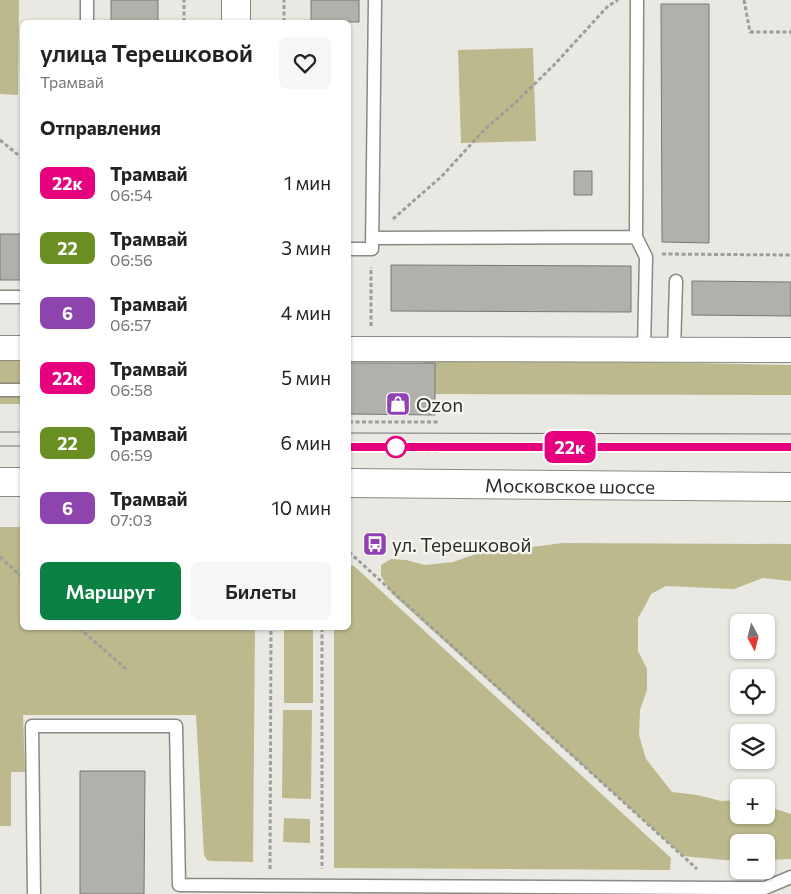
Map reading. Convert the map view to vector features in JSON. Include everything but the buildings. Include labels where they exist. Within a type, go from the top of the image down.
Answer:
[{"type":"main road","points":[[236,0],[236,20]]},
{"type":"main road","points":[[0,482],[20,482]]},
{"type":"main road","name":"Московское шоссе","points":[[351,483],[791,487]]},
{"type":"street","points":[[0,348],[20,348]]},
{"type":"street","points":[[351,349],[791,350]]},
{"type":"lane","points":[[87,0],[87,20]]},
{"type":"lane","points":[[372,243],[375,0]]},
{"type":"lane","points":[[637,0],[636,237],[646,257],[644,349]]},
{"type":"lane","points":[[351,248],[372,243],[636,237]]},
{"type":"lane","points":[[674,350],[676,281]]},
{"type":"lane","points":[[0,297],[20,297]]},
{"type":"lane","points":[[0,390],[20,390]]},
{"type":"lane","points":[[34,894],[32,726],[176,726],[179,885],[723,890],[765,888],[791,877]]},
{"type":"path","points":[[184,0],[184,20]]},
{"type":"path","points":[[284,0],[284,20]]},
{"type":"path","points":[[370,335],[372,243],[442,176],[484,130],[554,65],[608,6],[618,0]]},
{"type":"path","points":[[744,0],[750,32],[791,32]]},
{"type":"path","points":[[0,140],[20,156]]},
{"type":"path","points":[[644,253],[791,255]]},
{"type":"path","points":[[351,422],[438,422]]},
{"type":"path","points":[[351,450],[437,451]]},
{"type":"path","points":[[351,554],[723,890]]},
{"type":"path","points":[[0,557],[20,575]]},
{"type":"path","points":[[81,630],[126,669]]},
{"type":"path","points":[[270,886],[271,630]]},
{"type":"path","points":[[322,630],[322,886]]},
{"type":"shaded area","points":[[0,0],[19,0],[18,95],[0,94]]},
{"type":"shaded area","points":[[533,48],[536,141],[461,143],[458,50]]},
{"type":"shaded area","points":[[440,358],[791,365],[791,395],[430,394],[422,363],[427,360]]},
{"type":"shaded area","points":[[0,360],[20,360],[20,404],[0,404]]},
{"type":"shaded area","points":[[0,527],[20,527],[20,630],[255,630],[253,862],[210,861],[204,855],[196,715],[23,715],[25,772],[11,772],[11,826],[0,826]]},
{"type":"shaded area","points":[[563,543],[791,544],[791,581],[763,578],[734,589],[666,586],[651,594],[638,618],[638,651],[647,669],[647,690],[640,710],[639,735],[646,759],[672,792],[697,795],[721,801],[730,800],[730,824],[775,824],[775,809],[791,814],[791,859],[775,860],[775,834],[730,834],[730,860],[683,856],[392,594],[381,576],[381,565],[391,559],[406,560],[425,565],[453,562],[476,554]]},
{"type":"shaded area","points":[[351,565],[354,566],[671,858],[670,870],[334,868],[334,630],[351,630]]},
{"type":"shaded area","points":[[284,630],[313,630],[313,703],[284,703]]},
{"type":"shaded area","points":[[283,710],[312,710],[311,799],[282,798]]},
{"type":"shaded area","points":[[284,818],[310,819],[310,843],[283,842]]},
{"type":"tram line","points":[[0,432],[20,432]]},
{"type":"tram line","points":[[351,433],[791,434]]},
{"type":"tram line","points":[[0,446],[20,446]]},
{"type":"tram line","points":[[351,447],[791,447]]},
{"type":"tram line","name":"22к","points":[[351,447],[791,447]]},
{"type":"place","name":"Ozon","points":[[398,404]]},
{"type":"place","name":"ул. Терешковой","points":[[375,544]]}]
